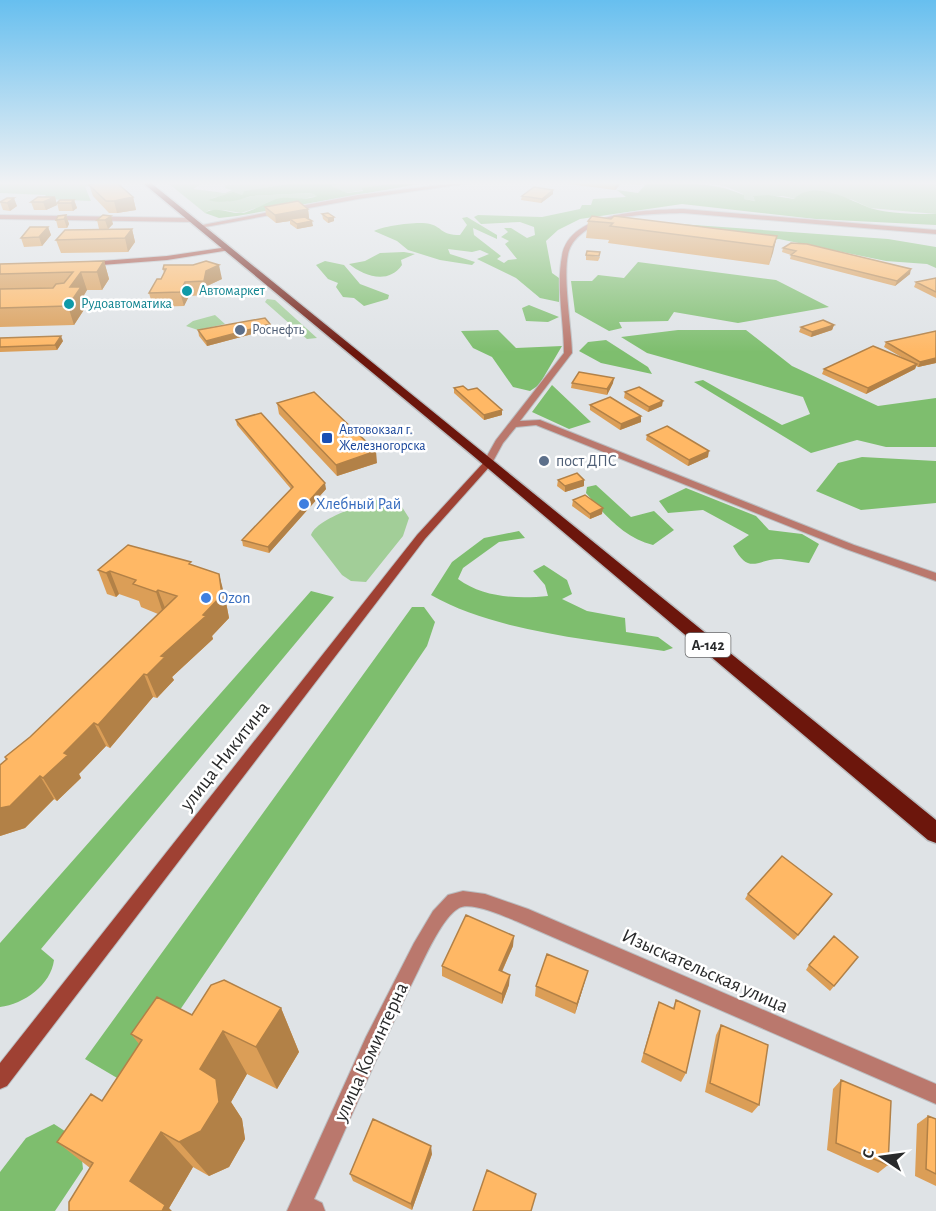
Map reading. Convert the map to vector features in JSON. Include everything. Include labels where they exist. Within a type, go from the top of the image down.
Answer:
[{"type":"highway","name":"А-142","points":[[216,240],[481,455],[488,464],[936,832]]},
{"type":"main road","points":[[77,265],[167,258],[228,249]]},
{"type":"main road","name":"улица Никитина","points":[[0,1079],[421,537],[488,464]]},
{"type":"street","points":[[488,464],[499,442],[568,353],[565,255],[574,240]]},
{"type":"street","points":[[515,424],[537,422],[850,547],[936,576]]},
{"type":"street","name":"Изыскательская улица","points":[[455,901],[480,900],[542,923],[936,1094]]},
{"type":"street","name":"улица Коминтерна","points":[[304,1209],[389,1011],[438,915],[455,901]]},
{"type":"green space","points":[[394,240],[480,240],[501,256],[497,259],[504,263],[517,259],[505,244],[509,241],[506,240],[548,240],[546,241],[552,273],[559,278],[559,302],[540,298],[516,278],[477,259],[489,254],[480,250],[472,252],[448,249],[450,254],[475,262],[472,265],[440,260],[408,250]]},
{"type":"green space","points":[[731,240],[773,240],[745,242]]},
{"type":"green space","points":[[781,240],[891,240],[936,247],[936,268],[927,264],[886,261]]},
{"type":"green space","points":[[380,253],[415,254],[401,260],[402,265],[396,271],[383,277],[369,275],[349,264],[365,261]]},
{"type":"green space","points":[[325,261],[344,265],[360,284],[389,295],[388,299],[364,306],[354,298],[343,297],[336,287],[338,283],[328,279],[316,265]]},
{"type":"green space","points":[[638,262],[776,280],[829,307],[738,323],[674,312],[668,321],[619,322],[622,328],[609,331],[575,312],[571,281],[592,281],[598,275],[624,278]]},
{"type":"green space","points":[[267,299],[275,300],[317,338],[307,339],[265,302]]},
{"type":"green space","points":[[529,305],[559,317],[548,322],[526,321],[522,308]]},
{"type":"green space","points":[[215,315],[225,324],[198,330],[186,326],[193,321]]},
{"type":"green space","points":[[498,330],[516,348],[562,346],[539,385],[530,391],[513,387],[492,357],[473,348],[461,331]]},
{"type":"green space","points":[[678,330],[746,330],[792,366],[878,406],[936,398],[936,447],[886,447],[857,440],[811,453],[694,382],[703,380],[782,425],[810,414],[803,397],[647,353],[621,337]]},
{"type":"green space","points":[[606,340],[648,367],[652,374],[601,363],[579,351],[588,342]]},
{"type":"green space","points":[[552,385],[591,422],[569,429],[532,412]]},
{"type":"green space","points":[[862,457],[936,461],[936,503],[861,510],[816,491],[838,463]]},
{"type":"green space","points":[[596,485],[631,517],[654,511],[674,530],[653,545],[633,537],[608,517],[586,493],[587,487]]},
{"type":"green space","points":[[686,488],[756,516],[769,530],[802,534],[819,544],[809,563],[781,559],[754,564],[744,561],[733,546],[749,535],[703,510],[668,513],[659,501]]},
{"type":"green space","points":[[379,499],[402,507],[409,518],[403,536],[366,582],[351,581],[342,575],[311,535],[322,523],[331,518]]},
{"type":"green space","points":[[519,531],[525,538],[499,542],[463,568],[458,579],[490,594],[548,596],[545,585],[533,571],[544,565],[567,580],[572,594],[562,599],[587,611],[625,618],[626,632],[658,637],[673,648],[664,651],[575,638],[514,626],[457,608],[431,595],[452,562],[484,538]]},
{"type":"green space","points":[[311,591],[334,597],[41,949],[54,960],[52,969],[42,985],[18,1002],[0,1007],[0,943]]},
{"type":"green space","points":[[412,607],[424,607],[435,622],[427,646],[129,1085],[85,1059]]},
{"type":"green space","points":[[54,1124],[80,1141],[83,1169],[55,1211],[0,1211],[0,1172],[26,1138]]},
{"type":"building","points":[[715,240],[776,240],[773,247]]},
{"type":"building","points":[[791,243],[807,244],[911,269],[897,281],[791,255],[796,251],[783,248]]},
{"type":"building","points":[[587,251],[600,252],[599,256],[586,255]]},
{"type":"building","points":[[104,261],[97,272],[81,272],[70,287],[81,287],[68,306],[0,308],[0,289],[53,288],[56,284],[64,283],[73,272],[0,274],[0,264]]},
{"type":"building","points":[[206,261],[219,265],[206,271],[204,281],[185,282],[180,292],[149,293],[157,279],[161,279],[166,269],[163,269],[164,265],[193,265]]},
{"type":"building","points":[[936,278],[936,292],[916,282]]},
{"type":"building","points":[[265,318],[270,324],[206,341],[198,330]]},
{"type":"building","points":[[823,320],[834,325],[812,332],[801,327]]},
{"type":"building","points":[[936,331],[936,358],[920,362],[886,342]]},
{"type":"building","points":[[61,336],[55,345],[0,347],[0,338]]},
{"type":"building","points":[[873,346],[917,364],[868,388],[824,369]]},
{"type":"building","points":[[579,372],[614,378],[607,389],[572,383]]},
{"type":"building","points":[[463,386],[468,390],[477,388],[502,410],[484,415],[454,388]]},
{"type":"building","points":[[639,387],[663,401],[649,407],[625,392]]},
{"type":"building","name":"Автовокзал г. Железногорска","points":[[314,392],[376,451],[336,465],[277,403]]},
{"type":"building","points":[[610,397],[641,416],[621,424],[590,405]]},
{"type":"building","points":[[261,413],[325,483],[268,547],[242,540],[293,487],[236,420]]},
{"type":"building","points":[[667,426],[709,451],[689,460],[647,435]]},
{"type":"building","points":[[577,473],[584,480],[565,486],[558,480]]},
{"type":"building","points":[[585,495],[603,508],[590,514],[573,500]]},
{"type":"building","points":[[128,545],[191,562],[189,564],[219,574],[222,595],[203,615],[206,616],[161,656],[165,657],[147,675],[144,674],[98,725],[94,723],[64,753],[68,755],[43,778],[40,776],[10,806],[0,808],[0,765],[7,759],[5,757],[30,737],[177,596],[133,584],[136,580],[110,571],[106,573],[98,570]]},
{"type":"building","points":[[782,856],[832,894],[798,935],[748,894]]},
{"type":"building","points":[[466,915],[514,936],[499,970],[510,975],[502,994],[442,966]]},
{"type":"building","points":[[834,936],[858,957],[834,986],[809,965]]},
{"type":"building","points":[[547,954],[588,971],[577,1004],[536,986]]},
{"type":"building","points":[[224,980],[281,1008],[256,1047],[223,1031],[200,1069],[216,1079],[219,1102],[201,1131],[179,1142],[161,1132],[130,1181],[165,1205],[162,1211],[69,1211],[69,1202],[93,1163],[57,1142],[91,1094],[102,1101],[142,1040],[131,1034],[157,997],[192,1015],[211,985]]},
{"type":"building","points":[[676,1000],[700,1011],[686,1073],[644,1053],[659,1002],[674,1009]]},
{"type":"building","points":[[721,1025],[768,1045],[759,1105],[710,1083]]},
{"type":"building","points":[[841,1080],[891,1101],[888,1165],[836,1143]]},
{"type":"building","points":[[928,1116],[936,1119],[936,1174],[926,1169]]},
{"type":"building","points":[[373,1119],[431,1146],[411,1204],[350,1174]]},
{"type":"building","points":[[487,1170],[536,1194],[531,1211],[473,1211]]},
{"type":"place","name":"Автомаркет","points":[[187,291]]},
{"type":"place","name":"Рудоавтоматика","points":[[69,304]]},
{"type":"place","name":"Роснефть","points":[[240,330]]},
{"type":"place","name":"Автовокзал г. Железногорска","points":[[327,438]]},
{"type":"place","name":"пост ДПС","points":[[544,461]]},
{"type":"place","name":"Хлебный Рай","points":[[304,504]]},
{"type":"place","name":"Ozon","points":[[206,598]]}]
